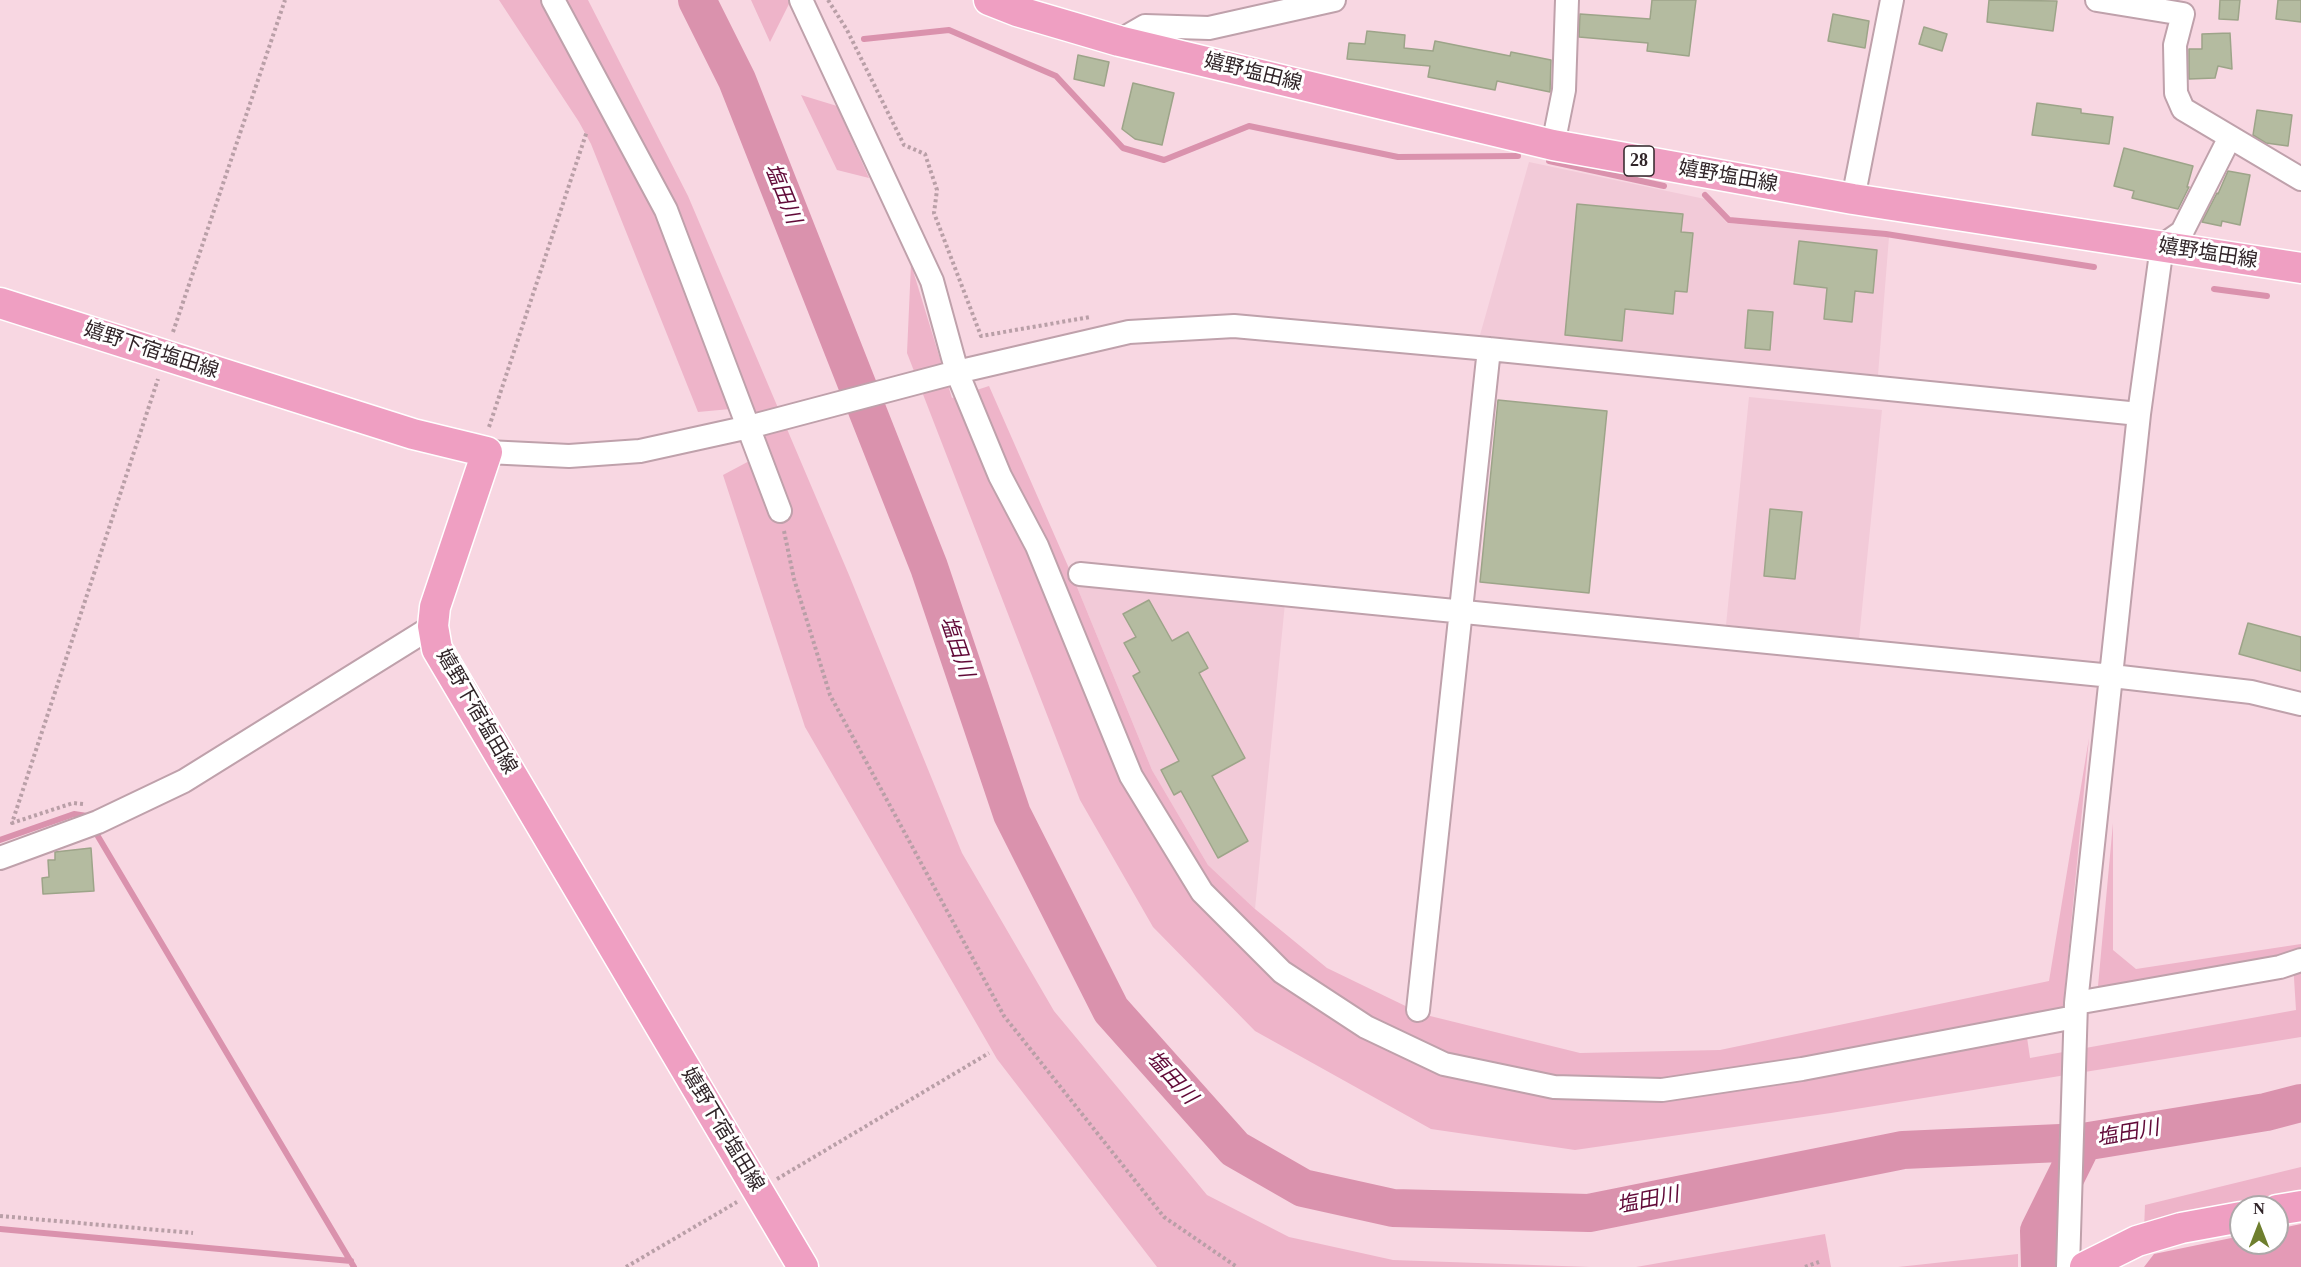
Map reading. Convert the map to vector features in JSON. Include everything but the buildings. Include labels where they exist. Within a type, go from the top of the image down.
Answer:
[{"type":"main road","name":"嬉野塩田線","points":[[989,0],[1017,11],[1119,41],[1553,146],[1853,199],[2301,268]]},
{"type":"main road","name":"嬉野下宿塩田線","points":[[0,303],[413,434],[487,452],[435,607],[433,626],[437,649],[803,1267]]},
{"type":"main road","points":[[2074,1260],[2181,1228],[2229,1219]]},
{"type":"street","points":[[553,0],[666,210],[780,511]]},
{"type":"street","points":[[801,0],[932,281],[957,372],[1000,476],[1037,546],[1131,776],[1202,892],[1282,972],[1366,1027],[1444,1064],[1554,1087],[1662,1090],[1802,1069],[2075,1016],[2291,963],[2301,977]]},
{"type":"street","points":[[1119,41],[1145,26],[1209,28],[1334,0]]},
{"type":"street","points":[[1553,146],[1564,90],[1567,0]]},
{"type":"street","points":[[1853,199],[1892,0]]},
{"type":"street","points":[[2097,0],[2183,14],[2175,45],[2176,93],[2183,109],[2301,179]]},
{"type":"street","points":[[2074,1260],[2075,1016],[2139,414],[2162,246],[2182,231],[2230,137]]},
{"type":"street","points":[[487,452],[569,456],[640,451],[749,428],[957,372],[1129,332],[1234,326],[2139,414]]},
{"type":"street","points":[[1418,1010],[1489,349]]},
{"type":"street","points":[[1080,574],[2112,676],[2251,692],[2301,704]]},
{"type":"street","points":[[0,858],[90,825],[184,781],[433,626]]},
{"type":"path","points":[[90,825],[89,806],[73,802],[12,823],[165,355],[285,0]]},
{"type":"path","points":[[828,0],[847,30],[904,146],[925,154],[937,190],[934,213],[981,336],[1095,316]]},
{"type":"path","points":[[487,452],[487,433],[587,131]]},
{"type":"path","points":[[780,511],[794,579],[830,695],[1004,1016],[1164,1217],[1236,1267]]},
{"type":"path","points":[[626,1267],[989,1053]]},
{"type":"path","points":[[0,1216],[193,1233]]},
{"type":"path","points":[[1805,1267],[1820,1262]]},
{"type":"shaded area","points":[[499,0],[588,0],[688,196],[849,575],[962,853],[1054,1011],[1207,1195],[1289,1237],[1393,1260],[1590,1267],[1157,1267],[997,1059],[805,727],[723,475],[770,450],[752,407],[698,412],[591,144]]},
{"type":"shaded area","points":[[751,0],[788,0],[790,2],[770,42]]},
{"type":"shaded area","points":[[801,95],[837,106],[869,178],[837,170]]},
{"type":"shaded area","points":[[1529,162],[1705,199],[1727,223],[1889,237],[1878,375],[1480,335]]},
{"type":"shaded area","points":[[911,264],[952,398],[989,386],[1075,582],[1152,770],[1208,865],[1255,909],[1327,968],[1422,1014],[1580,1053],[1720,1050],[2049,981],[2089,738],[2063,1009],[2024,1017],[2030,1058],[2296,1010],[2293,962],[2124,993],[2098,986],[2113,823],[2113,950],[2136,969],[2301,944],[2301,1037],[1831,1113],[1575,1150],[1431,1129],[1255,1031],[1153,927],[1080,800],[907,353]]},
{"type":"shaded area","points":[[1749,397],[1882,410],[1859,639],[1726,625]]},
{"type":"shaded area","points":[[1075,582],[1285,603],[1255,909],[1208,865],[1152,770]]},
{"type":"shaded area","points":[[2301,1167],[2301,1197],[2289,1199],[2289,1195],[2229,1195],[2229,1210],[2144,1230],[2145,1205]]},
{"type":"shaded area","points":[[2301,1224],[2301,1267],[2144,1267],[2154,1254],[2229,1238],[2229,1255],[2289,1255],[2289,1226]]},
{"type":"shaded area","points":[[1825,1234],[1831,1267],[1636,1267]]},
{"type":"shaded area","points":[[2018,1254],[2018,1267],[1898,1267]]},
{"type":"waterway","name":"塩田川","points":[[697,0],[737,80],[929,567],[1012,814],[1111,1010],[1235,1149],[1303,1188],[1393,1208],[1589,1213],[1903,1150],[2083,1142],[2266,1112],[2301,1103]]},
{"type":"waterway","points":[[864,39],[949,30],[1056,76],[1123,148],[1164,160],[1249,126],[1398,157],[1518,156]]},
{"type":"waterway","points":[[1549,161],[1664,186]]},
{"type":"waterway","points":[[1705,195],[1729,220],[1886,234],[2094,267]]},
{"type":"waterway","points":[[2214,289],[2267,296]]},
{"type":"waterway","points":[[0,840],[74,814],[87,816],[89,819]]},
{"type":"waterway","points":[[93,828],[354,1267]]},
{"type":"waterway","points":[[2040,1267],[2039,1231],[2081,1146]]},
{"type":"waterway","points":[[0,1229],[351,1261]]}]
